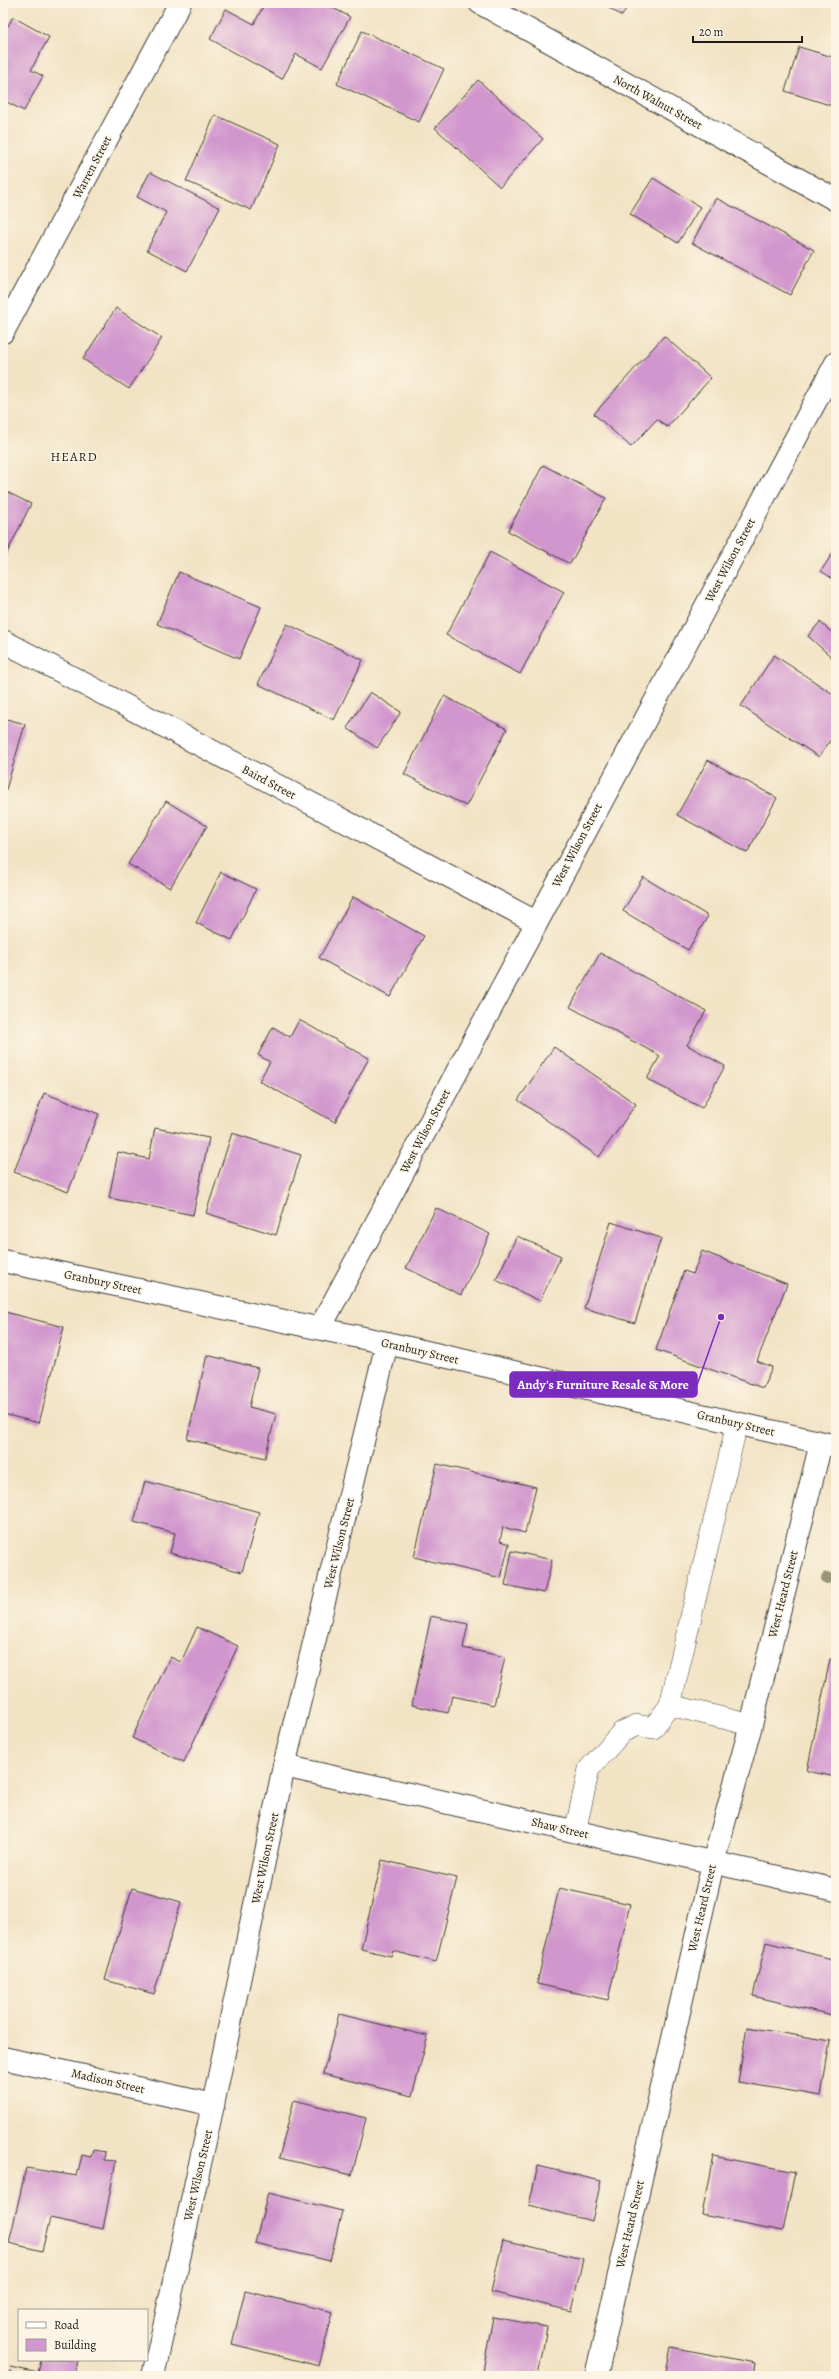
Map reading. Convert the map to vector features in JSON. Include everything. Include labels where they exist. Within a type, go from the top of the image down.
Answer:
[{"type":"street","name":"Warren Street","points":[[3,332],[180,3]]},
{"type":"street","name":"North Walnut Street","points":[[480,3],[836,200]]},
{"type":"street","name":"West Wilson Street","points":[[320,1328],[836,363]]},
{"type":"street","name":"Baird Street","points":[[3,641],[536,922]]},
{"type":"street","name":"Granbury Street","points":[[3,1260],[320,1328],[828,1444]]},
{"type":"street","name":"West Wilson Street","points":[[153,2376],[214,2105],[284,1766],[387,1343]]},
{"type":"street","name":"West Heard Street","points":[[596,2376],[713,1863],[828,1444]]},
{"type":"street","name":"Shaw Street","points":[[284,1766],[836,1890]]},
{"type":"street","name":"Madison Street","points":[[3,2058],[214,2105]]},
{"type":"lane","points":[[575,1832],[590,1769],[622,1732],[637,1725],[653,1728],[670,1706],[737,1424]]},
{"type":"lane","points":[[670,1706],[751,1726]]},
{"type":"building","points":[[265,3],[324,3],[350,17],[322,68],[296,54],[282,79],[210,39],[226,9],[254,24]]},
{"type":"building","points":[[601,3],[629,3],[622,16]]},
{"type":"building","points":[[13,17],[49,37],[31,70],[43,76],[24,111],[3,100],[3,23],[8,26]]},
{"type":"building","points":[[362,31],[444,69],[419,122],[337,84]]},
{"type":"building","points":[[799,47],[836,58],[836,107],[785,91]]},
{"type":"building","points":[[478,80],[543,139],[500,187],[435,128]]},
{"type":"building","points":[[215,115],[280,144],[251,210],[186,181]]},
{"type":"building","points":[[150,172],[220,208],[187,271],[147,250],[166,212],[137,197]]},
{"type":"building","points":[[653,178],[700,207],[678,243],[630,214]]},
{"type":"building","points":[[716,198],[814,250],[790,295],[692,243]]},
{"type":"building","points":[[116,308],[162,338],[129,389],[83,359]]},
{"type":"building","points":[[664,336],[711,378],[667,427],[657,419],[631,447],[594,414]]},
{"type":"building","points":[[543,465],[606,498],[570,564],[508,531]]},
{"type":"building","points":[[3,490],[31,504],[3,561]]},
{"type":"building","points":[[836,548],[836,581],[821,571]]},
{"type":"building","points":[[490,552],[564,592],[520,674],[446,635]]},
{"type":"building","points":[[179,572],[261,607],[239,659],[157,624]]},
{"type":"building","points":[[820,622],[836,636],[836,661],[808,636]]},
{"type":"building","points":[[287,624],[363,660],[334,720],[258,684]]},
{"type":"building","points":[[774,655],[836,696],[836,732],[819,757],[741,706]]},
{"type":"building","points":[[370,692],[401,712],[377,748],[347,728]]},
{"type":"building","points":[[444,696],[507,729],[466,806],[404,774]]},
{"type":"building","points":[[3,718],[25,724],[3,800]]},
{"type":"building","points":[[708,760],[777,798],[747,853],[677,815]]},
{"type":"building","points":[[166,801],[207,826],[170,888],[128,864]]},
{"type":"building","points":[[221,872],[256,889],[232,940],[196,923]]},
{"type":"building","points":[[643,877],[708,916],[688,950],[623,911]]},
{"type":"building","points":[[353,897],[424,936],[390,997],[319,958]]},
{"type":"building","points":[[600,953],[706,1011],[687,1045],[725,1066],[702,1108],[647,1079],[660,1056],[570,1007]]},
{"type":"building","points":[[299,1020],[369,1058],[335,1122],[259,1081],[270,1062],[258,1055],[273,1027],[290,1037]]},
{"type":"building","points":[[554,1047],[636,1104],[599,1157],[518,1100]]},
{"type":"building","points":[[44,1093],[99,1114],[68,1192],[14,1172]]},
{"type":"building","points":[[155,1128],[209,1138],[193,1215],[109,1198],[118,1152],[149,1159]]},
{"type":"building","points":[[232,1133],[301,1155],[276,1235],[206,1213]]},
{"type":"building","points":[[436,1208],[490,1234],[461,1295],[406,1268]]},
{"type":"building","points":[[611,1222],[661,1238],[635,1323],[584,1308]]},
{"type":"building","points":[[517,1236],[561,1256],[540,1301],[496,1280]]},
{"type":"building","points":[[702,1251],[787,1284],[757,1361],[772,1367],[763,1388],[656,1350],[684,1271],[693,1274]]},
{"type":"building","points":[[5,1312],[64,1327],[39,1423],[3,1414],[3,1321]]},
{"type":"building","points":[[207,1355],[258,1368],[249,1407],[276,1414],[265,1458],[187,1439]]},
{"type":"building","points":[[437,1464],[536,1487],[525,1533],[503,1527],[500,1541],[509,1544],[501,1578],[414,1557]]},
{"type":"building","points":[[145,1481],[259,1512],[242,1572],[170,1553],[175,1533],[134,1522]]},
{"type":"building","points":[[512,1551],[552,1560],[544,1593],[505,1585]]},
{"type":"building","points":[[431,1616],[468,1624],[463,1648],[505,1657],[494,1705],[452,1696],[448,1713],[412,1705]]},
{"type":"building","points":[[197,1627],[238,1646],[184,1762],[132,1738],[170,1657],[181,1662]]},
{"type":"building","points":[[830,1659],[836,1660],[836,1777],[807,1771]]},
{"type":"building","points":[[382,1860],[457,1878],[436,1962],[393,1951],[391,1956],[361,1949]]},
{"type":"building","points":[[132,1888],[181,1902],[154,1994],[105,1980]]},
{"type":"building","points":[[559,1888],[630,1904],[608,2000],[537,1984]]},
{"type":"building","points":[[766,1942],[836,1960],[836,2016],[753,1996]]},
{"type":"building","points":[[339,2014],[428,2036],[412,2096],[323,2074]]},
{"type":"building","points":[[747,2027],[830,2041],[821,2096],[738,2082]]},
{"type":"building","points":[[294,2100],[366,2118],[352,2175],[279,2158]]},
{"type":"building","points":[[93,2150],[105,2152],[104,2160],[116,2161],[103,2229],[50,2218],[42,2251],[9,2243],[26,2168],[77,2176],[82,2155],[91,2157]]},
{"type":"building","points":[[713,2156],[795,2172],[783,2231],[702,2215]]},
{"type":"building","points":[[538,2166],[601,2181],[592,2221],[529,2205]]},
{"type":"building","points":[[268,2193],[342,2211],[330,2261],[255,2243]]},
{"type":"building","points":[[503,2240],[583,2259],[571,2311],[491,2292]]},
{"type":"building","points":[[245,2291],[333,2312],[319,2366],[232,2344]]},
{"type":"building","points":[[493,2317],[547,2327],[538,2376],[482,2376]]},
{"type":"building","points":[[671,2347],[755,2363],[753,2376],[665,2376]]},
{"type":"building","points":[[41,2361],[78,2361],[75,2376],[9,2376],[11,2367],[38,2373]]},
{"type":"place","name":"Andy's Furniture Resale & More","points":[[721,1317]]},
{"type":"district","name":"HEARD","points":[[74,456]]}]
